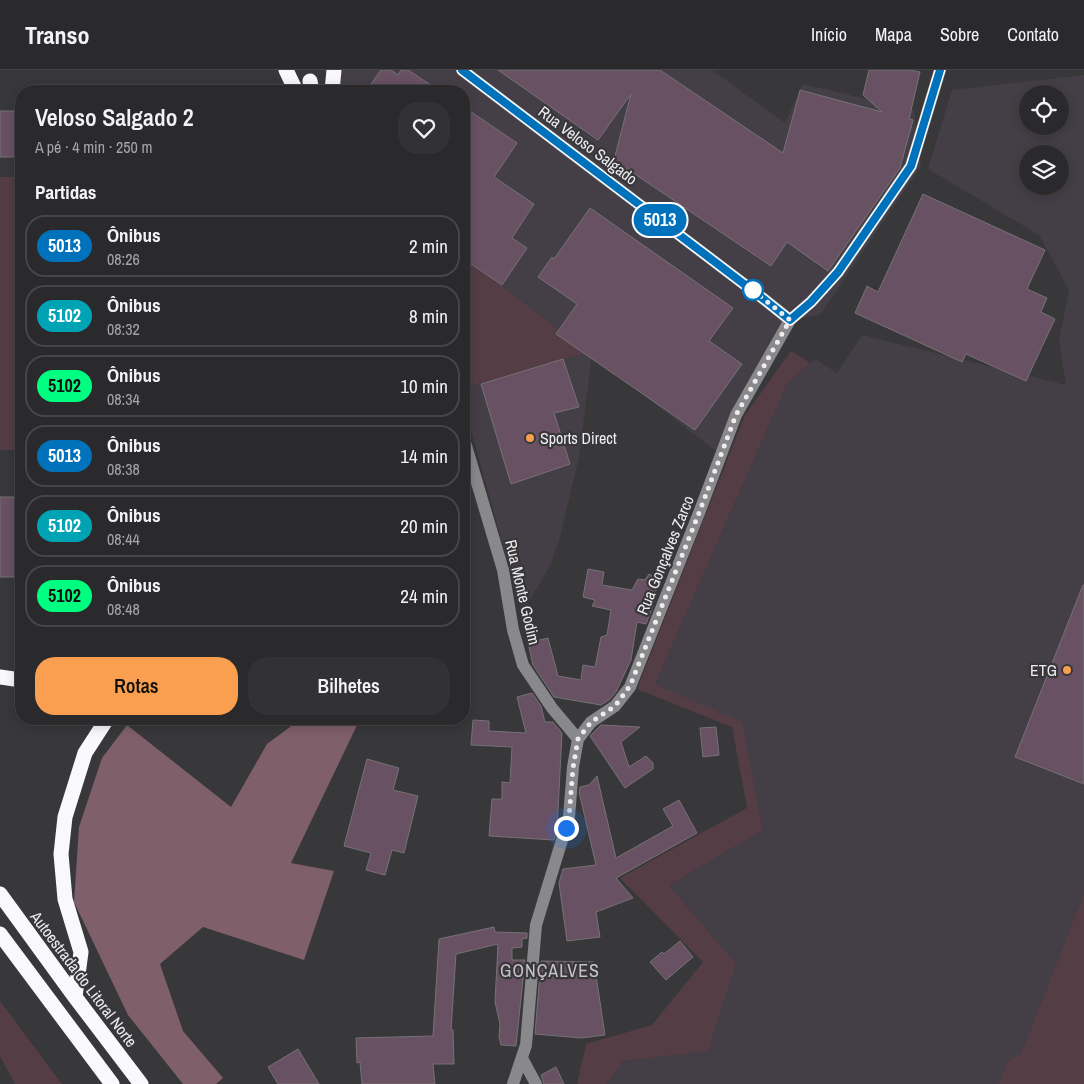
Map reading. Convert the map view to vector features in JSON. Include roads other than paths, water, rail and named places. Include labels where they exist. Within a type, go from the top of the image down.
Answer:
[{"type":"highway","points":[[286,70],[293,85]]},
{"type":"highway","points":[[333,85],[334,70]]},
{"type":"highway","points":[[0,677],[15,679]]},
{"type":"highway","points":[[75,997],[81,952],[65,899],[61,854],[65,816],[85,753],[103,725]]},
{"type":"highway","name":"Autoestrada do Litoral Norte","points":[[0,894],[141,1084]]},
{"type":"highway","points":[[0,934],[112,1084]]},
{"type":"street","name":"Rua Veloso Salgado","points":[[462,70],[790,320]]},
{"type":"street","name":"Rua Gonçalves Zarco","points":[[578,739],[591,722],[615,706],[630,686],[736,415],[790,320],[811,302],[838,272],[911,166],[940,70]]},
{"type":"street","name":"Rua Monte Godim","points":[[470,459],[503,570],[513,630],[522,665],[552,708],[578,739]]},
{"type":"street","points":[[513,1084],[526,1045],[536,925],[569,817],[573,768],[578,739]]},
{"type":"street","points":[[522,1058],[536,1084]]},
{"type":"place","name":"Sports Direct","points":[[530,438]]},
{"type":"place","name":"ETG","points":[[1067,670]]},
{"type":"district","name":"GONÇALVES","points":[[550,970]]}]
